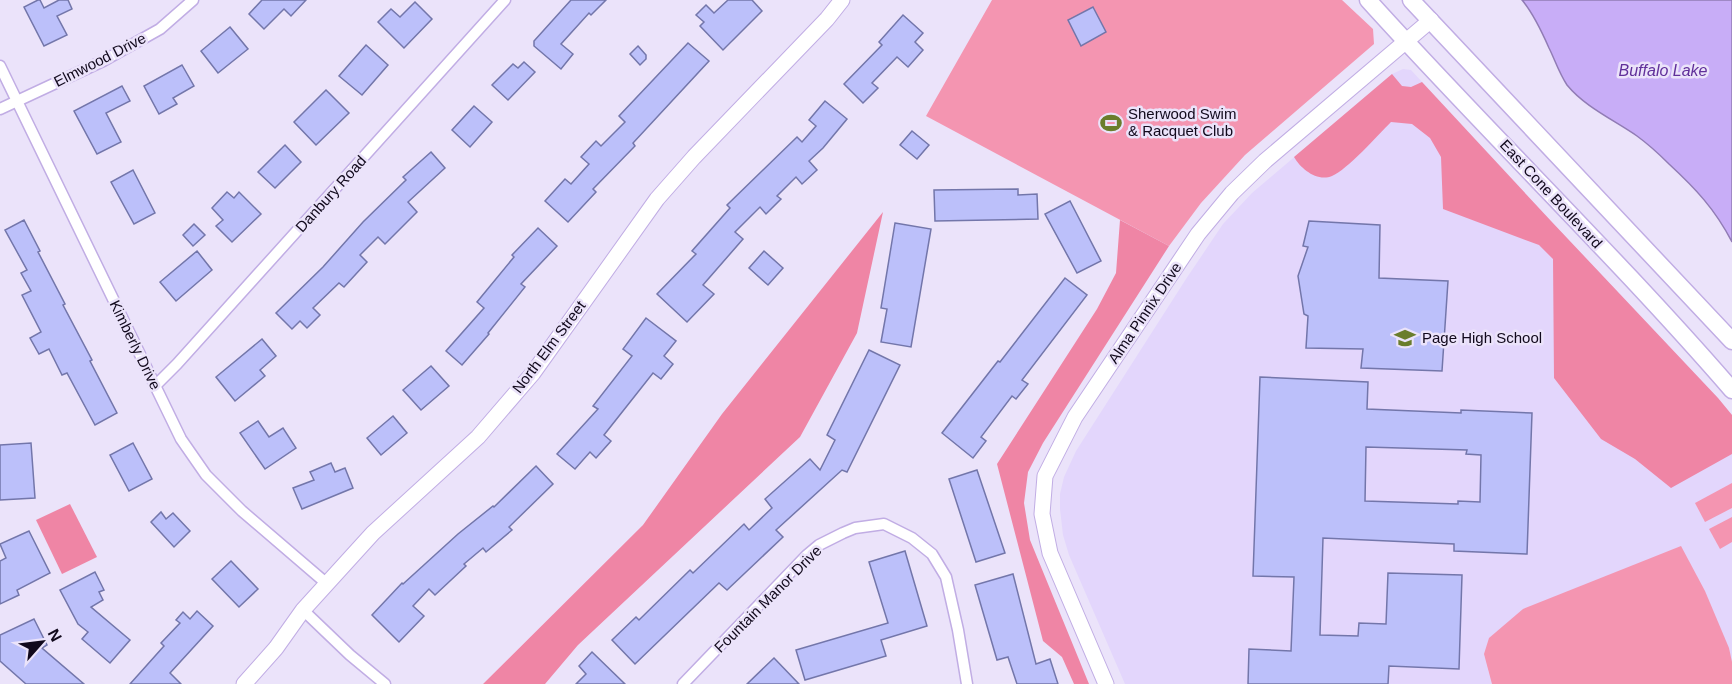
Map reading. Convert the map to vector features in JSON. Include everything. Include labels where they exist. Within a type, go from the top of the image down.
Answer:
[{"type":"main road","name":"North Elm Street","points":[[244,684],[276,648],[326,583],[373,533],[478,437],[533,373],[657,199],[694,157],[827,19],[842,0]]},
{"type":"main road","name":"East Cone Boulevard","points":[[1368,0],[1405,42],[1623,270],[1732,390]]},
{"type":"main road","name":"East Cone Boulevard","points":[[1411,0],[1732,341]]},
{"type":"main road","name":"Alma Pinnix Drive","points":[[1106,684],[1050,553],[1042,514],[1045,476],[1075,417],[1198,234],[1232,193],[1265,161],[1431,20]]},
{"type":"street","name":"Elmwood Drive","points":[[0,109],[103,61],[160,29],[194,0]]},
{"type":"street","name":"Danbury Road","points":[[155,386],[327,199],[505,0]]},
{"type":"street","name":"Kimberly Drive","points":[[0,66],[181,439],[206,476],[242,511],[326,583]]},
{"type":"street","name":"Fountain Manor Drive","points":[[683,684],[819,545],[855,528],[884,524],[912,537],[932,554],[946,577],[967,684]]},
{"type":"street","points":[[303,610],[350,655],[385,684]]},
{"type":"shaded area","name":"Sherwood Swim & Racquet Club","points":[[992,0],[1342,0],[1373,29],[1374,44],[1245,155],[1201,203],[1169,246],[926,116]]},
{"type":"shaded area","name":"Page High School","points":[[1403,69],[1411,70],[1732,415],[1732,684],[1125,684],[1069,555],[1063,535],[1060,494],[1064,477],[1076,451],[1223,224],[1252,193],[1392,74]]},
{"type":"shaded area","points":[[1392,74],[1402,86],[1411,87],[1422,82],[1718,398],[1732,415],[1732,454],[1671,488],[1635,459],[1601,439],[1554,378],[1553,259],[1539,245],[1443,209],[1441,157],[1430,138],[1412,124],[1391,122],[1354,160],[1332,176],[1315,176],[1301,166],[1294,157]]},
{"type":"shaded area","points":[[883,212],[857,333],[800,437],[578,645],[545,684],[483,684],[643,525],[722,414]]},
{"type":"shaded area","points":[[1120,220],[1169,246],[1043,443],[1028,472],[1024,503],[1030,540],[1089,684],[1074,684],[1062,657],[1043,641],[997,464],[1097,309],[1116,273]]},
{"type":"shaded area","points":[[1732,483],[1732,508],[1705,522],[1695,503]]},
{"type":"shaded area","points":[[70,504],[97,557],[62,574],[36,520]]},
{"type":"shaded area","points":[[1732,517],[1732,542],[1720,549],[1709,529]]},
{"type":"shaded area","points":[[1681,546],[1705,591],[1729,648],[1732,662],[1732,684],[1492,684],[1484,654],[1489,638],[1523,609]]},
{"type":"water","name":"Buffalo Lake","points":[[1522,0],[1732,0],[1732,242],[1719,219],[1704,200],[1661,157],[1637,136],[1582,100],[1567,85],[1537,23]]},
{"type":"building","points":[[38,0],[44,8],[59,0],[68,0],[72,9],[57,16],[67,35],[44,46],[24,7]]},
{"type":"building","points":[[262,0],[306,0],[291,16],[284,9],[264,29],[249,14]]},
{"type":"building","points":[[571,0],[606,0],[591,15],[589,13],[561,44],[573,54],[561,69],[534,46],[534,41]]},
{"type":"building","points":[[728,0],[752,0],[762,11],[723,50],[700,26],[704,22],[696,15],[706,5],[714,13]]},
{"type":"building","points":[[415,2],[432,19],[404,48],[378,22],[391,9],[400,17]]},
{"type":"building","points":[[1093,7],[1106,32],[1081,46],[1068,20]]},
{"type":"building","points":[[903,15],[923,33],[915,42],[923,50],[908,67],[897,57],[872,83],[878,88],[863,103],[844,84],[882,45],[879,42]]},
{"type":"building","points":[[230,27],[248,49],[218,73],[201,51]]},
{"type":"building","points":[[688,43],[709,61],[633,143],[635,146],[593,189],[596,192],[568,222],[545,201],[565,179],[571,184],[589,164],[581,157],[596,141],[601,146],[625,122],[619,116]]},
{"type":"building","points":[[366,45],[388,65],[362,95],[339,76]]},
{"type":"building","points":[[638,46],[646,55],[646,59],[640,65],[630,54]]},
{"type":"building","points":[[524,62],[535,72],[508,100],[492,85],[513,64],[518,68]]},
{"type":"building","points":[[182,65],[194,86],[173,98],[177,104],[159,114],[144,86]]},
{"type":"building","points":[[122,86],[130,101],[106,113],[121,142],[97,154],[74,111]]},
{"type":"building","points":[[326,90],[349,113],[316,145],[294,122]]},
{"type":"building","points":[[825,101],[847,119],[809,161],[817,170],[802,184],[796,177],[777,196],[781,199],[766,214],[760,207],[735,232],[743,239],[703,285],[714,294],[687,322],[657,294],[696,254],[692,251],[730,208],[727,205],[797,137],[802,142],[816,126],[809,120]]},
{"type":"building","points":[[474,106],[492,122],[470,147],[452,130]]},
{"type":"building","points":[[912,131],[929,145],[917,159],[900,145]]},
{"type":"building","points":[[285,145],[301,162],[275,188],[258,172]]},
{"type":"building","points":[[431,152],[445,168],[408,202],[417,212],[385,244],[378,237],[360,255],[367,262],[344,287],[339,283],[313,308],[320,315],[307,328],[300,321],[292,329],[276,313],[406,180],[403,177]]},
{"type":"building","points":[[133,170],[155,213],[134,224],[111,182]]},
{"type":"building","points":[[1018,189],[1018,195],[1037,194],[1038,219],[935,221],[934,190]]},
{"type":"building","points":[[227,192],[234,198],[239,192],[261,214],[232,242],[216,226],[223,220],[212,208]]},
{"type":"building","points":[[1070,201],[1101,261],[1077,273],[1045,214]]},
{"type":"building","points":[[24,220],[117,413],[95,425],[67,373],[62,375],[49,349],[39,354],[30,338],[41,332],[22,295],[31,291],[21,273],[27,270],[5,230]]},
{"type":"building","points":[[1309,221],[1380,225],[1379,278],[1448,281],[1442,371],[1361,368],[1363,349],[1306,348],[1308,316],[1304,314],[1298,276],[1308,247],[1303,246]]},
{"type":"building","points":[[895,223],[931,229],[911,347],[881,342],[887,309],[881,308]]},
{"type":"building","points":[[194,224],[205,235],[193,246],[183,235]]},
{"type":"building","points":[[538,228],[557,246],[521,284],[525,287],[462,365],[446,351],[484,308],[477,302],[514,257],[512,255]]},
{"type":"building","points":[[197,251],[212,270],[176,301],[160,282]]},
{"type":"building","points":[[764,251],[783,268],[768,285],[749,268]]},
{"type":"building","points":[[1065,278],[1087,295],[1022,380],[1028,384],[1016,399],[1012,396],[981,437],[986,441],[973,458],[942,433]]},
{"type":"building","points":[[646,318],[676,341],[664,356],[673,364],[661,379],[653,373],[604,435],[611,441],[596,458],[590,452],[575,469],[557,454],[598,409],[593,406],[632,356],[623,349]]},
{"type":"building","points":[[262,339],[276,356],[260,370],[265,376],[235,401],[216,377]]},
{"type":"building","points":[[869,350],[900,365],[847,472],[842,470],[776,530],[783,537],[727,590],[719,583],[635,664],[612,640],[636,617],[639,620],[690,570],[693,573],[744,524],[749,530],[772,508],[765,499],[810,459],[820,470],[835,440],[827,435]]},
{"type":"building","points":[[431,366],[449,386],[421,410],[403,390]]},
{"type":"building","points":[[1260,377],[1368,382],[1367,409],[1532,413],[1527,554],[1454,551],[1454,544],[1323,538],[1320,635],[1358,636],[1359,623],[1386,624],[1388,573],[1462,575],[1459,669],[1389,666],[1388,684],[1248,684],[1249,649],[1291,651],[1294,577],[1253,576]],"holes":[[[1366,447],[1467,450],[1466,454],[1481,455],[1480,502],[1458,501],[1458,504],[1365,501]]]},
{"type":"building","points":[[393,416],[407,433],[381,455],[367,438]]},
{"type":"building","points":[[258,421],[269,437],[283,428],[296,448],[265,469],[240,433]]},
{"type":"building","points":[[31,443],[35,498],[0,500],[0,445]]},
{"type":"building","points":[[133,443],[152,479],[129,491],[110,455]]},
{"type":"building","points":[[331,463],[335,472],[345,468],[353,488],[302,509],[293,488],[314,480],[310,472]]},
{"type":"building","points":[[536,466],[553,484],[509,527],[512,530],[486,552],[483,548],[464,564],[466,566],[435,595],[429,589],[413,606],[424,616],[399,642],[372,615],[402,583],[458,534],[494,507]]},
{"type":"building","points":[[977,470],[1005,553],[976,562],[949,479]]},
{"type":"building","points":[[161,512],[166,519],[173,513],[190,531],[174,547],[151,522]]},
{"type":"building","points":[[29,531],[50,573],[17,590],[19,595],[0,604],[0,561],[6,558],[0,544]]},
{"type":"building","points":[[905,551],[927,626],[881,640],[886,656],[805,680],[796,650],[888,623],[869,562]]},
{"type":"building","points":[[231,561],[258,589],[239,607],[212,579]]},
{"type":"building","points":[[95,572],[104,590],[99,592],[103,600],[91,607],[130,640],[110,663],[82,639],[88,632],[78,624],[60,590]]},
{"type":"building","points":[[1013,574],[1036,664],[1050,659],[1058,684],[1017,684],[1008,657],[997,660],[975,585]]},
{"type":"building","points":[[197,611],[213,626],[170,673],[181,684],[130,684],[164,646],[161,643],[180,623],[176,620],[183,612],[190,619]]},
{"type":"building","points":[[34,619],[47,645],[42,648],[84,684],[26,684],[0,661],[0,635]]},
{"type":"building","points":[[592,652],[625,684],[576,684],[586,674],[579,666]]},
{"type":"building","points":[[774,658],[799,684],[747,684]]},
{"type":"place","name":"Sherwood Swim & Racquet Club","points":[[1111,123]]},
{"type":"place","name":"Page High School","points":[[1405,338]]}]
